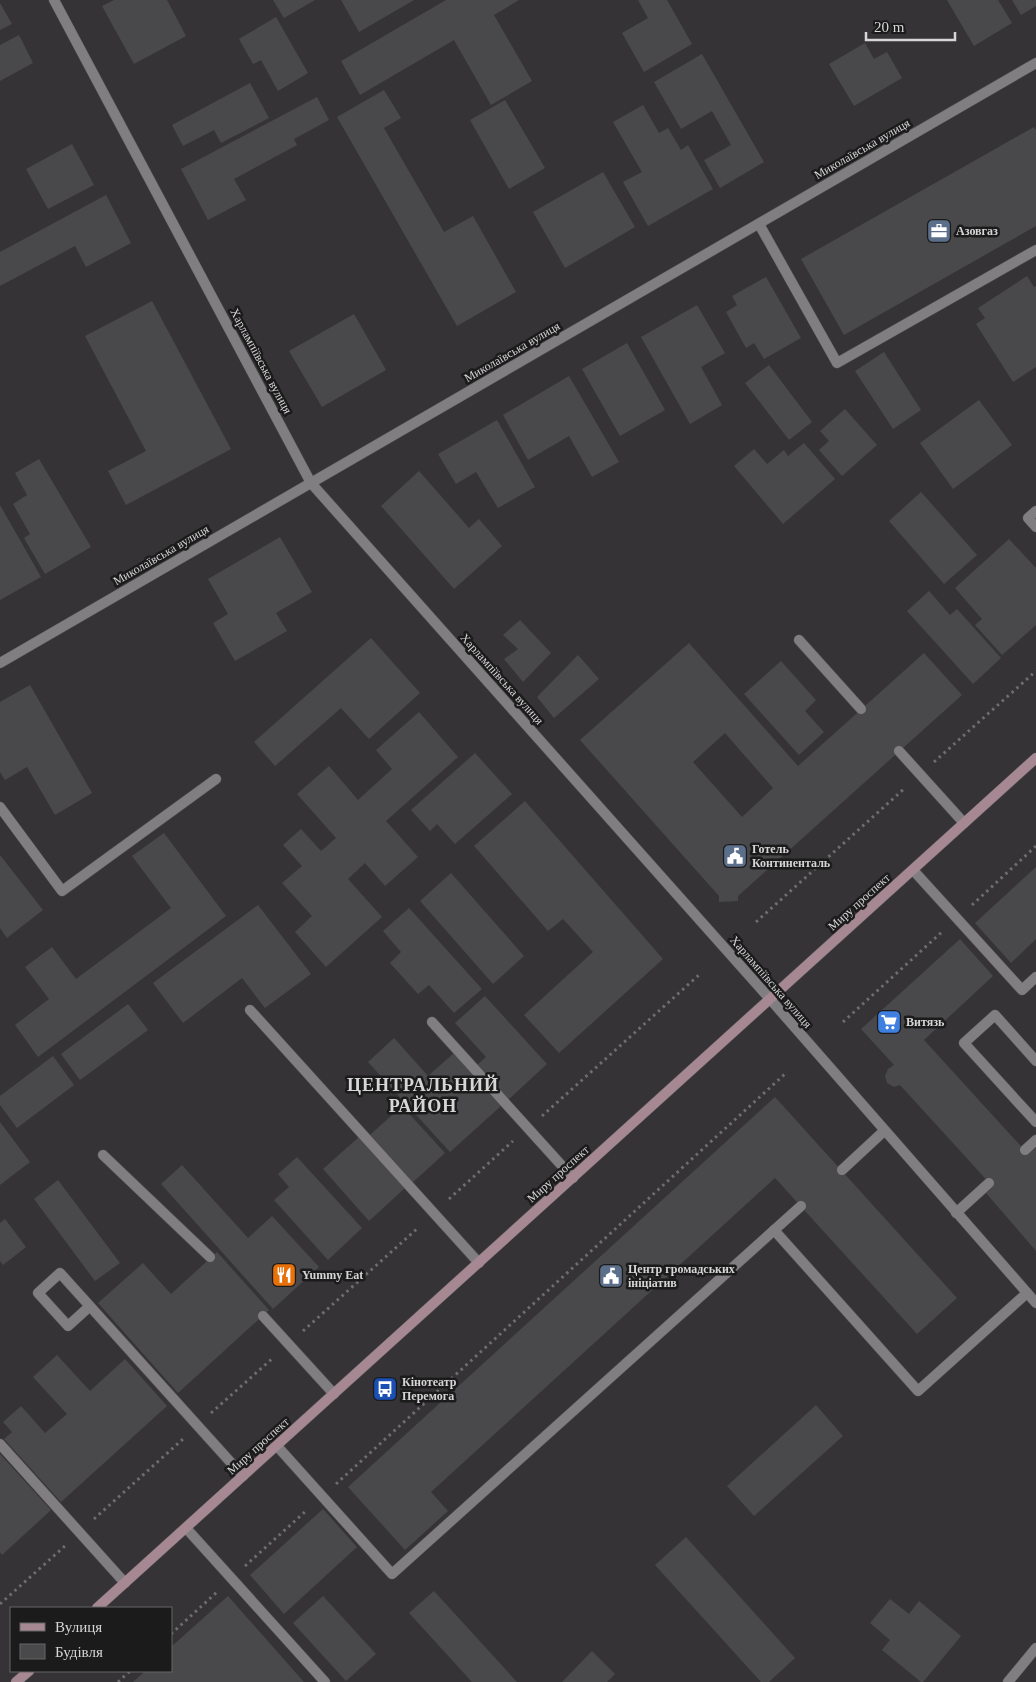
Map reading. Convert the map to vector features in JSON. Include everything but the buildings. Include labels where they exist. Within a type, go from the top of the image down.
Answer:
[{"type":"main road","name":"Миру проспект","points":[[98,1607],[1036,758]]},
{"type":"main road","points":[[16,1682],[27,1672]]},
{"type":"street","name":"Харлампіївська вулиця","points":[[54,0],[311,483],[770,999],[1036,1303]]},
{"type":"street","name":"Миколаївська вулиця","points":[[0,663],[759,224],[1035,67]]},
{"type":"street","points":[[759,224],[837,363],[1036,250]]},
{"type":"street","points":[[1036,511],[1028,518],[1036,527]]},
{"type":"street","points":[[799,640],[861,709]]},
{"type":"street","points":[[899,751],[964,823]]},
{"type":"street","points":[[0,807],[62,891],[216,779]]},
{"type":"street","points":[[912,870],[1022,990],[1036,977]]},
{"type":"street","points":[[250,1010],[479,1263]]},
{"type":"street","points":[[1036,1061],[994,1015],[964,1043],[1036,1122]]},
{"type":"street","points":[[432,1022],[573,1178]]},
{"type":"street","points":[[842,1170],[884,1131]]},
{"type":"street","points":[[1025,1150],[1036,1140]]},
{"type":"street","points":[[103,1156],[210,1257]]},
{"type":"street","points":[[956,1213],[989,1183]]},
{"type":"street","points":[[277,1446],[392,1574],[801,1206]]},
{"type":"street","points":[[774,1230],[918,1391],[1027,1293]]},
{"type":"street","points":[[90,1306],[68,1326],[38,1293],[60,1273],[90,1306],[198,1425],[243,1476]]},
{"type":"street","points":[[264,1316],[334,1394]]},
{"type":"street","points":[[0,1444],[125,1583]]},
{"type":"street","points":[[186,1528],[325,1682]]},
{"type":"street","points":[[1008,1682],[1036,1648]]},
{"type":"path","points":[[756,922],[1036,670]]},
{"type":"path","points":[[843,1022],[1036,846]]},
{"type":"path","points":[[0,1604],[700,974]]},
{"type":"path","points":[[172,1633],[786,1073]]},
{"type":"path","points":[[118,1682],[129,1672]]},
{"type":"place","name":"Азовгаз","points":[[939,231]]},
{"type":"place","name":"Готель Континенталь","points":[[735,856]]},
{"type":"place","name":"Витязь","points":[[889,1022]]},
{"type":"place","name":"Yummy Eat","points":[[284,1275]]},
{"type":"place","name":"Центр громадських ініціатив","points":[[611,1276]]},
{"type":"place","name":"Кінотеатр Перемога","points":[[385,1389]]},
{"type":"district","name":"ЦЕНТРАЛЬНИЙ РАЙОН","points":[[423,1095]]}]
